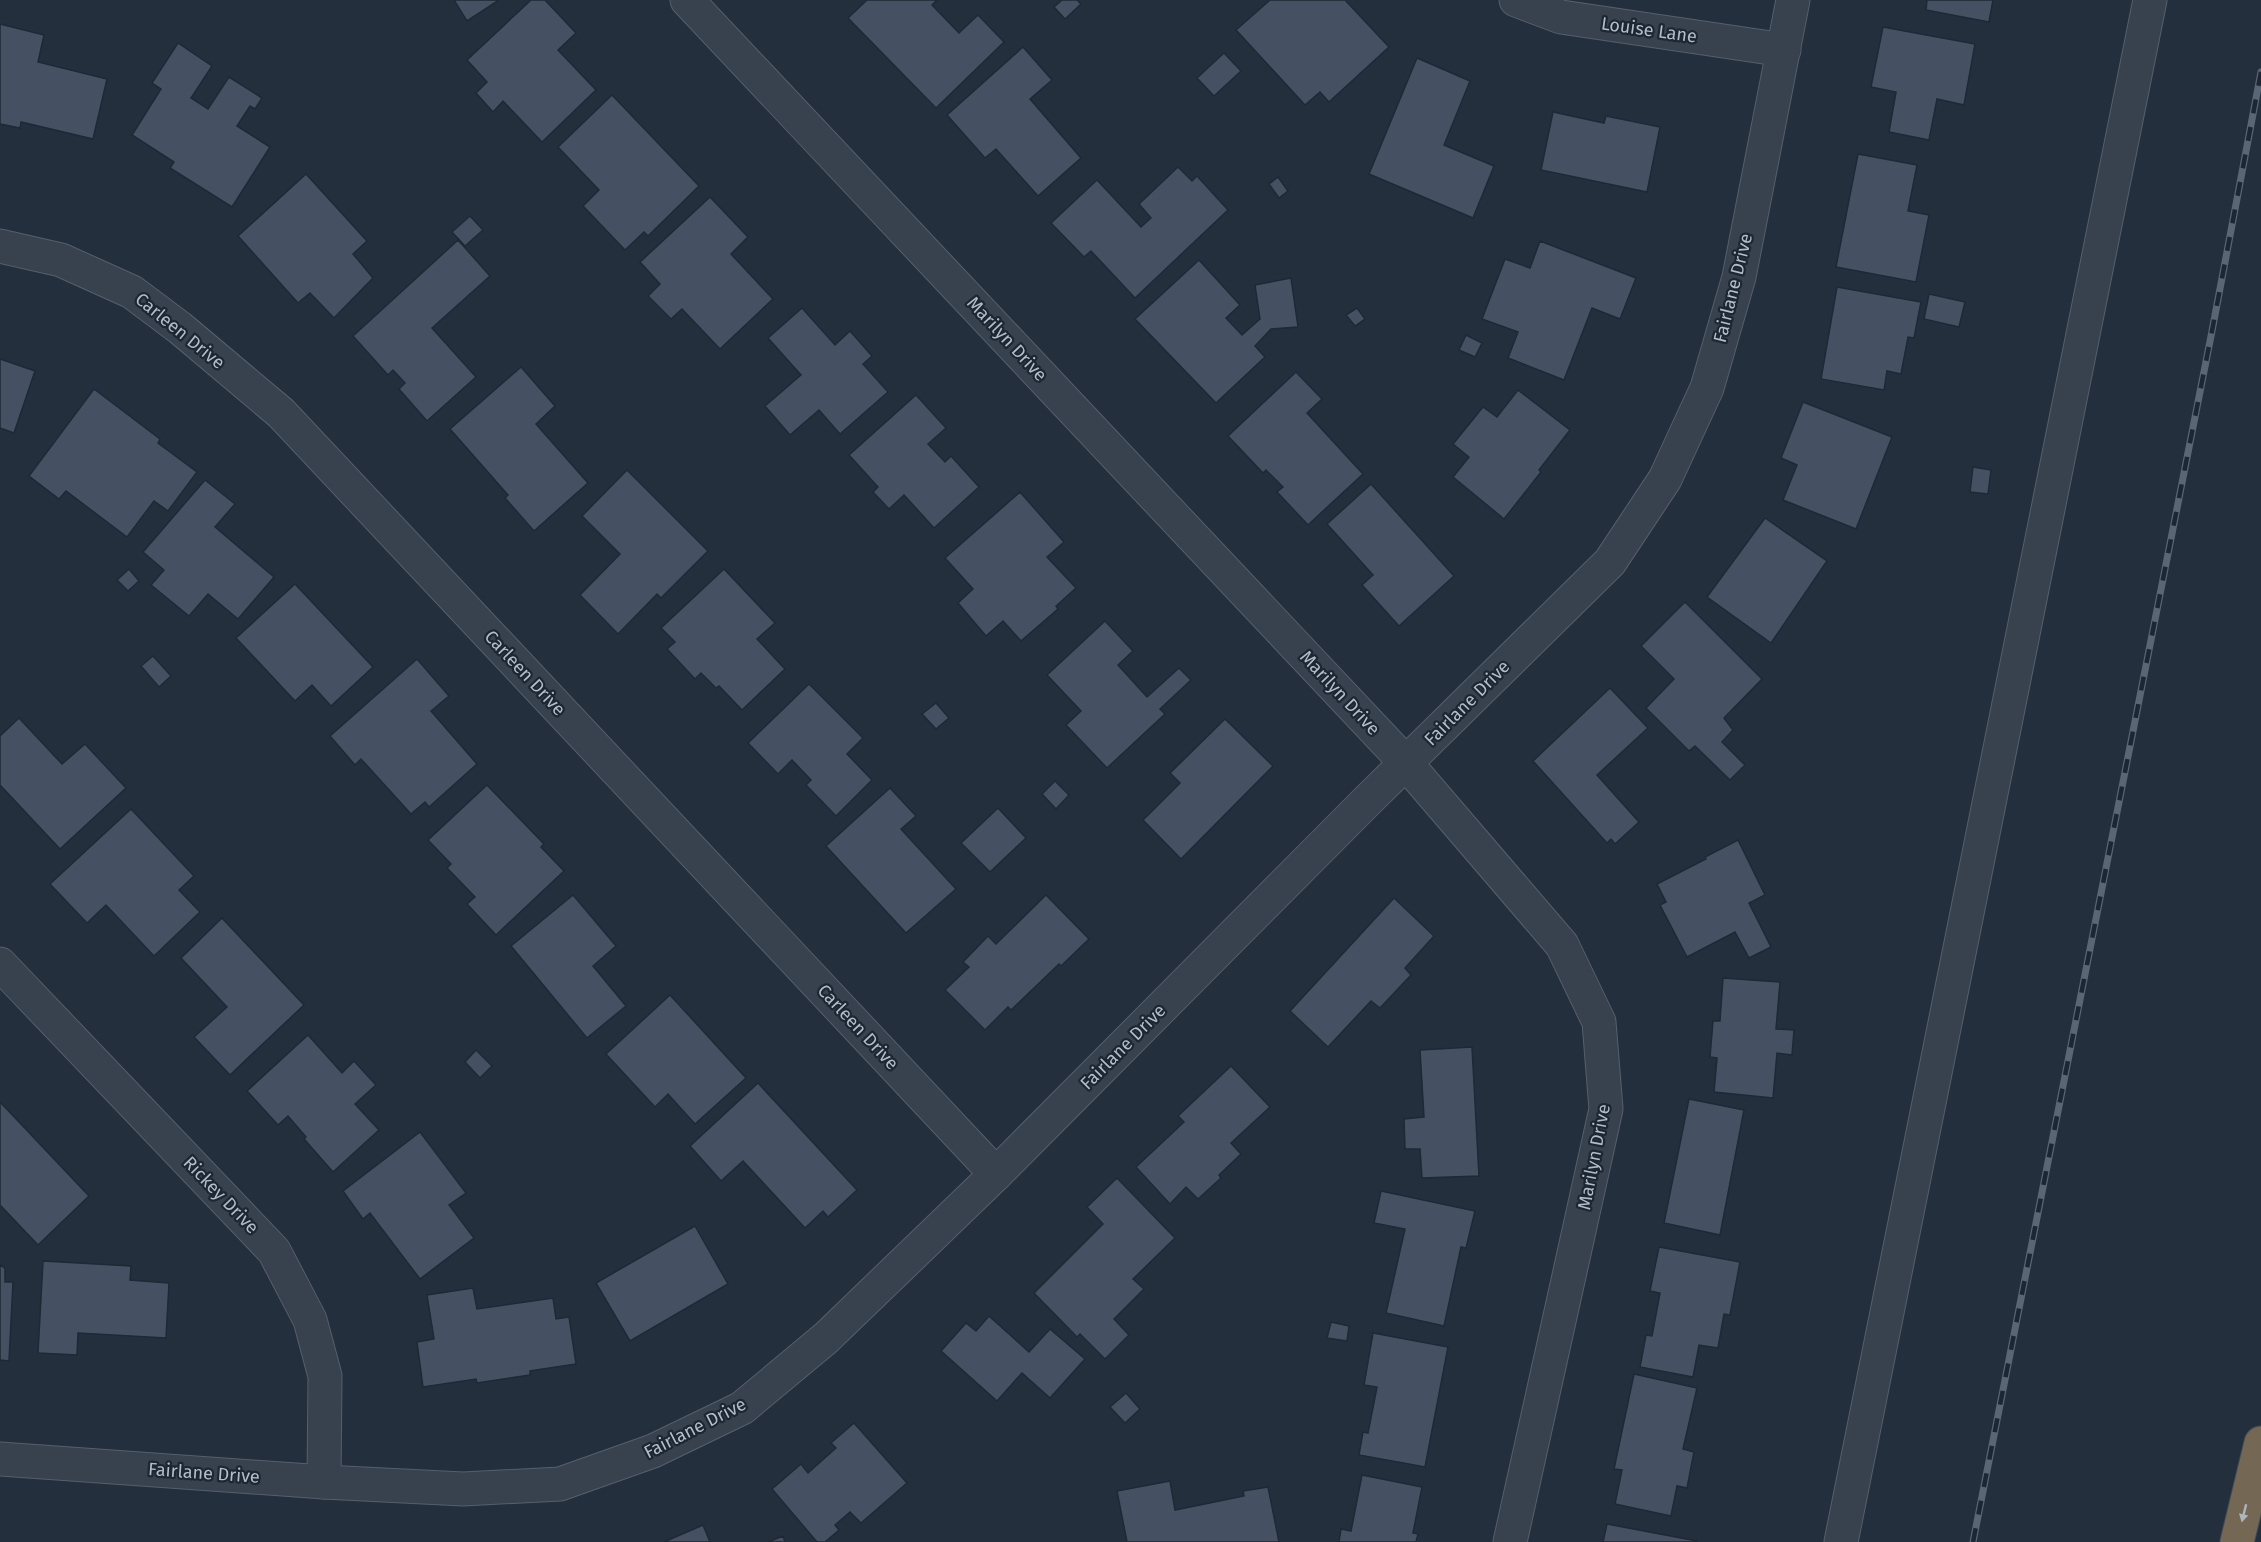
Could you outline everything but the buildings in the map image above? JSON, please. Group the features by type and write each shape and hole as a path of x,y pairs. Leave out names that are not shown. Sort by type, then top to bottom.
{"highway":[{"path":"2237,1542 2261,1443"}],"street":[{"name":"Marilyn Drive","path":"687,0 1406,763 1562,945 1599,1022 1606,1109 1510,1542"},
{"name":"Louise Lane","path":"1516,0 1561,17 1784,50"},
{"name":"Fairlane Drive","path":"0,1459 463,1490 560,1484 653,1451 742,1408 826,1338 996,1174 1610,562 1665,479 1707,388 1739,277 1793,0"},
{"path":"1841,1542 2150,0"},
{"name":"Carleen Drive","path":"0,246 61,260 132,292 180,328 281,413 996,1174"},
{"name":"Rickey Drive","path":"0,964 274,1251 310,1320 325,1376 324,1482"}],"railway":[{"path":"1973,1542 2261,72"}]}
